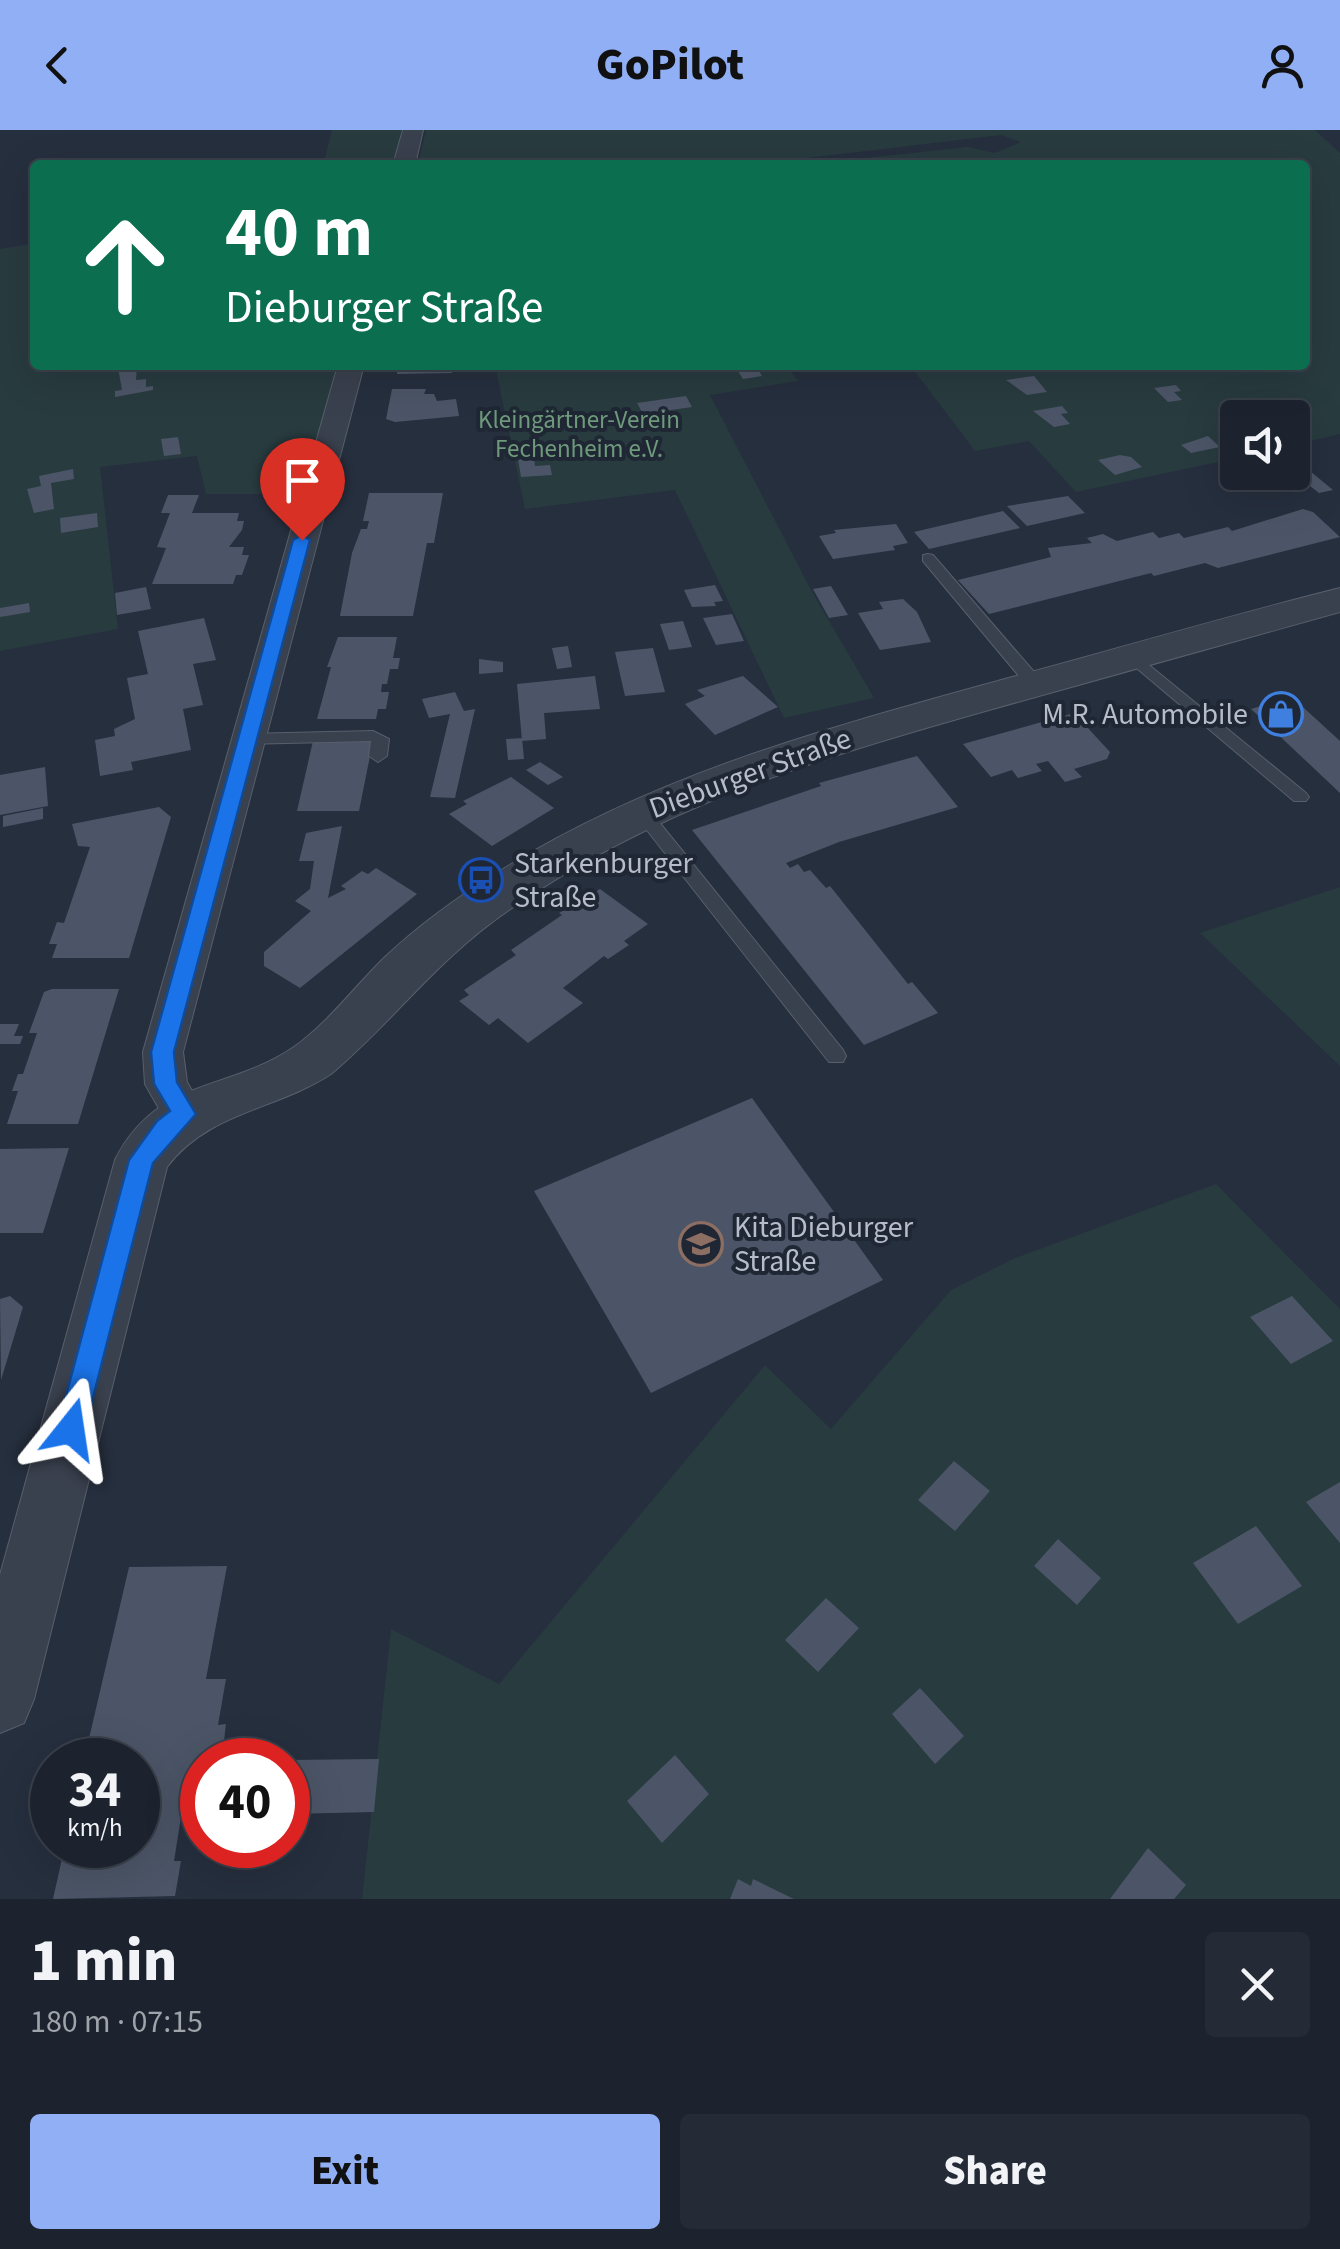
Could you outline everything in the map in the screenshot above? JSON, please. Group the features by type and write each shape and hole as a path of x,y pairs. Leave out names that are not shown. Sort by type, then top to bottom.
{"street":[{"path":"405,160 413,130"},
{"path":"184,1114 166,1084 163,1052 351,370"},
{"name":"Dieburger Straße","path":"0,1698 142,1160 166,1128 210,1100 274,1082 309,1063 438,940 574,848 700,784 803,748 1340,600"}],"lane":[{"path":"928,558 1034,684"},
{"path":"1133,657 1300,797"},
{"path":"248,739 373,736 381,739 378,756"},
{"path":"641,811 836,1056"}],"green space":[{"path":"332,130 404,130 395,160 324,160"},
{"path":"426,130 1315,130 1340,153 1340,434 1310,441 1310,400 1220,400 1220,462 1076,492 1029,441 975,451 914,370 1310,370 1310,160 846,160 968,147 995,153 1021,142 1001,135 789,160 419,160"},
{"path":"30,244 30,370 338,370 303,494 206,494 197,456 100,467 118,629 0,651 0,249"},
{"name":"Kleingärtner-Verein Fechenheim e.V.","path":"496,370 790,370 798,381 710,395 811,590 874,698 784,718 675,490 525,509"},
{"path":"1340,887 1340,1066 1200,933"},
{"path":"1216,1184 1340,1309 1340,1899 362,1899 391,1629 499,1684 765,1365 831,1429 951,1290 1015,1258"}],"building":[{"path":"118,370 137,370 136,380 146,379 146,387 153,386 153,390 115,397 115,391 122,390"},
{"path":"397,370 452,373 397,374"},
{"path":"737,370 758,370 762,376 743,379"},
{"path":"1034,376 1047,392 1027,395 1006,380"},
{"path":"1176,385 1181,391 1174,392 1182,400 1168,402 1154,388"},
{"path":"392,389 426,389 424,394 434,394 437,401 456,399 459,416 395,422 386,419"},
{"path":"686,396 692,407 643,414 637,403"},
{"path":"1062,406 1068,413 1061,414 1070,424 1054,427 1033,411"},
{"path":"1208,436 1220,447 1191,453 1181,445"},
{"path":"178,437 181,454 164,456 161,439"},
{"path":"1131,457 1142,467 1115,475 1098,460"},
{"path":"534,458 535,466 550,465 552,475 521,477 518,459"},
{"path":"73,469 74,479 51,483 54,509 34,513 27,489 41,486 39,476"},
{"path":"1310,471 1333,490 1319,493 1310,486"},
{"path":"369,493 443,493 434,543 427,543 413,616 340,616 352,553 361,529 367,529 369,521 363,521"},
{"path":"168,495 199,495 192,513 239,513 237,521 244,521 242,530 229,547 244,547 242,555 249,555 242,575 236,575 233,584 152,584 166,548 157,547 170,513 161,513"},
{"path":"1068,496 1085,513 1027,526 1007,506"},
{"path":"1303,509 1313,512 1340,537 1218,568 1205,563 1154,576 1151,573 989,614 958,580 1051,557 1048,548 1092,543 1087,538 1103,534 1117,541 1153,532 1159,538 1179,533 1184,538 1228,527 1232,531"},
{"path":"1003,511 1020,528 929,549 914,532"},
{"path":"97,513 98,527 61,533 60,518"},
{"path":"896,524 908,543 893,546 895,550 833,559 819,536 836,533 834,530"},
{"path":"715,585 723,601 714,602 716,606 692,607 684,590"},
{"path":"831,586 848,615 829,618 813,589"},
{"path":"146,587 151,609 117,615 115,593"},
{"path":"903,599 917,612 931,642 880,650 858,613 883,609 879,602"},
{"path":"29,603 30,612 0,617 0,608"},
{"path":"732,614 744,641 716,645 703,618"},
{"path":"204,618 216,660 193,664 203,705 183,709 191,750 131,762 133,770 100,776 95,740 115,736 114,729 135,719 127,678 148,674 138,631"},
{"path":"683,621 692,647 669,650 660,624"},
{"path":"338,637 397,637 393,658 400,658 398,669 390,669 387,684 382,684 381,692 389,692 386,709 378,709 376,719 317,719 331,667 327,667"},
{"path":"568,646 572,667 557,669 552,648"},
{"path":"653,648 665,692 625,696 615,652"},
{"path":"479,659 503,662 503,672 479,674"},
{"path":"595,676 600,709 544,713 546,739 522,741 517,684"},
{"path":"743,676 778,707 715,735 685,704 705,696 697,690"},
{"path":"455,692 464,711 475,709 455,798 430,797 450,714 429,718 422,699"},
{"path":"1292,697 1340,741 1340,793 1251,709"},
{"path":"1074,713 1110,752 1107,759 1074,769 1082,777 1065,782 1048,761 1036,764 1042,771 1018,778 1012,770 991,777 963,744"},
{"path":"522,738 524,759 508,760 506,739"},
{"path":"313,741 373,741 359,811 297,811"},
{"path":"917,756 958,807 839,842 786,863 790,868 798,864 804,872 810,870 826,888 830,886 908,984 912,982 938,1013 864,1045 692,830 821,786 819,783"},
{"path":"540,762 563,777 548,785 526,770"},
{"path":"45,767 48,806 0,815 0,775"},
{"path":"511,777 554,808 492,846 449,814 467,804 463,801"},
{"path":"159,807 171,817 129,958 52,958 57,944 49,944 57,922 64,923 90,847 78,846 72,824"},
{"path":"43,808 43,819 3,827 3,816"},
{"path":"342,826 328,898 346,889 341,886 362,871 368,874 376,868 417,894 300,988 264,966 264,952 311,911 295,901 310,889 314,861 299,861 306,833"},
{"path":"600,889 648,924 624,941 629,945 608,959 604,956 563,988 583,1003 528,1043 498,1018 489,1025 459,1001 469,995 464,990 516,955 511,950 562,915 559,913"},
{"path":"119,989 78,1124 7,1124 18,1091 12,1091 18,1074 23,1074 37,1033 29,1033 44,992"},
{"path":"0,1024 19,1024 14,1036 23,1036 20,1044 0,1044"},
{"path":"752,1098 883,1280 651,1393 534,1191"},
{"path":"69,1148 43,1233 0,1233 0,1149"},
{"path":"10,1296 23,1307 1,1380 0,1299"},
{"path":"1292,1296 1333,1341 1291,1364 1250,1317"},
{"path":"954,1461 990,1491 955,1531 918,1500"},
{"path":"1340,1482 1340,1543 1306,1502"},
{"path":"1256,1526 1302,1586 1238,1624 1193,1563"},
{"path":"1058,1539 1101,1578 1077,1605 1034,1566"},
{"path":"227,1566 206,1679 226,1679 218,1725 226,1724 224,1738 180,1738 180,1823 174,1861 180,1861 180,1867 175,1896 53,1899 60,1868 160,1868 160,1738 89,1738 129,1567"},
{"path":"826,1598 859,1628 818,1672 785,1640"},
{"path":"920,1688 964,1736 935,1764 892,1714"},
{"path":"675,1755 709,1794 662,1843 627,1801"},
{"path":"379,1759 374,1812 310,1813 310,1760"},
{"path":"1148,1848 1186,1885 1174,1899 1110,1899"},
{"path":"738,1879 751,1886 753,1879 794,1899 730,1899"}],"place":[{"name":"M.R. Automobile","path":"1281,714"},
{"name":"Starkenburger Straße","path":"481,880"},
{"name":"Kita Dieburger Straße","path":"701,1244"}],"route":[{"path":"71,1429 142,1160 153,1142 184,1114 166,1084 163,1052 302,540"}]}
